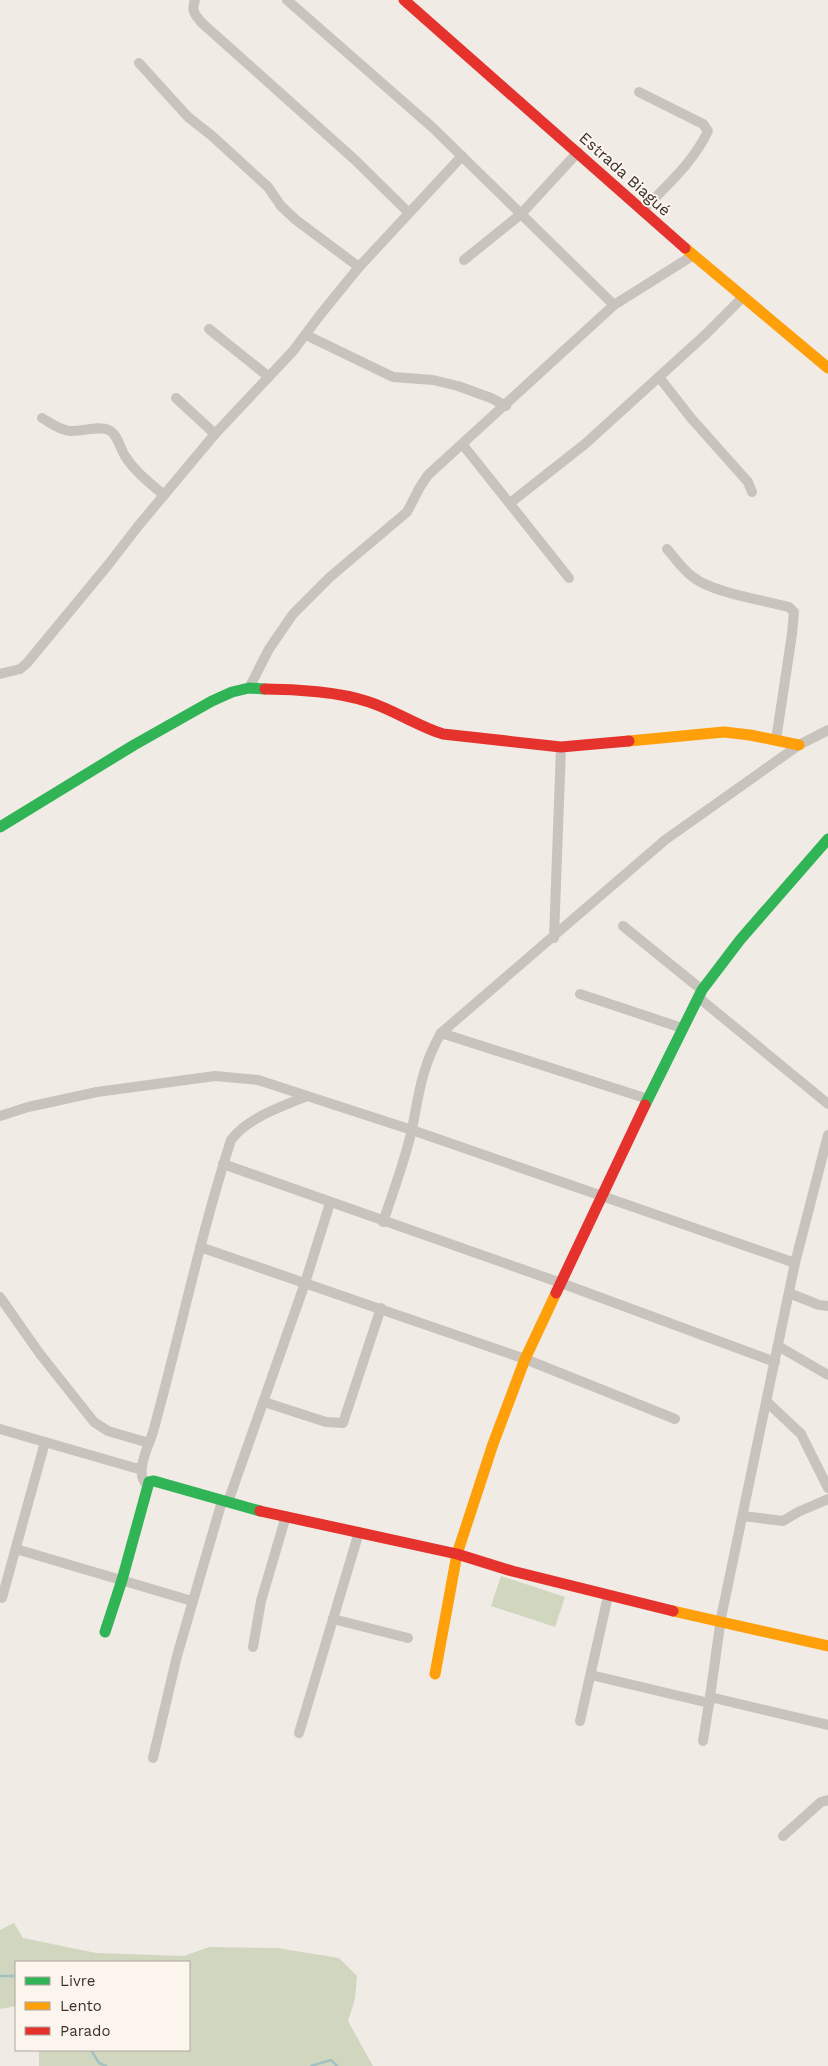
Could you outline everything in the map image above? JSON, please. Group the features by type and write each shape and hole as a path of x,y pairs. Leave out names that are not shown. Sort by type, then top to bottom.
{"street":[{"path":"195,0 194,14 202,24 354,159 409,213"},
{"path":"287,0 432,127 614,305"},
{"name":"Estrada Biagué","path":"404,0 578,152 692,256 828,368"},
{"path":"139,63 188,117 212,135 262,181 281,206 296,220 360,267"},
{"path":"639,92 703,124 708,131 701,147 687,166 642,211"},
{"path":"464,260 521,214 578,152"},
{"path":"0,674 20,668 27,663 215,434 306,335 320,314 360,267 462,156"},
{"path":"249,688 269,649 293,614 330,577 401,518 412,504 428,475 506,406 614,305 692,256"},
{"path":"510,503 585,444 742,298"},
{"path":"209,329 269,377"},
{"path":"306,335 393,377 433,380 458,386 491,398 506,406"},
{"path":"659,377 748,482 752,492"},
{"path":"176,398 215,434"},
{"path":"42,418 61,429 71,431 104,428 115,434 122,451 133,468 164,495"},
{"path":"463,445 569,578"},
{"path":"667,549 691,576 698,581 715,588 789,607 794,612 776,740"},
{"path":"0,827 117,755 203,706 232,692 249,688 281,689 351,697 370,702 426,729 443,734 561,747 707,732 736,733 798,745"},
{"path":"383,1222 412,1130 426,1063 441,1033 554,938 665,840 798,745 828,730"},
{"path":"554,938 561,747"},
{"path":"435,1674 457,1554 493,1444 525,1359 601,1196 700,993 740,940 828,839"},
{"path":"623,926 828,1104"},
{"path":"580,994 682,1028"},
{"path":"441,1033 648,1099"},
{"path":"0,1116 28,1107 97,1092 215,1076 258,1080 412,1130 795,1263"},
{"path":"147,1485 142,1479 140,1468 150,1443 200,1247 230,1140 240,1129 259,1118 307,1096"},
{"path":"703,1741 720,1622 795,1263 828,1135"},
{"path":"223,1164 383,1222 561,1283 775,1362"},
{"path":"153,1758 192,1601 225,1501 264,1402 330,1203"},
{"path":"200,1247 525,1359 675,1419"},
{"path":"789,1293 819,1305 828,1306"},
{"path":"0,1297 40,1354 94,1422 108,1431 150,1443"},
{"path":"264,1402 326,1422 343,1423 381,1308"},
{"path":"778,1346 828,1375"},
{"path":"767,1402 801,1434 828,1488"},
{"path":"0,1429 140,1468"},
{"path":"2,1598 45,1442"},
{"path":"105,1632 122,1580 147,1485 149,1482 154,1481 286,1516 457,1554 512,1571 608,1596 828,1646"},
{"path":"743,1516 783,1521 828,1499"},
{"path":"253,1647 261,1602 286,1516"},
{"path":"300,1734 358,1532"},
{"path":"16,1549 192,1601"},
{"path":"580,1721 592,1675 608,1596"},
{"path":"333,1619 408,1638"},
{"path":"592,1675 828,1725"},
{"path":"782,1836 821,1802 828,1800"}],"green space":[{"path":"501,1576 565,1597 555,1627 491,1606"},
{"path":"14,1923 23,1938 96,1953 184,1956 209,1947 277,1948 339,1958 357,1976 355,1999 348,2021 373,2066 39,2066 39,2051 190,2051 190,1961 15,1961 15,2006 0,2009 0,1930"}],"waterway":[{"path":"0,1976 15,1976"},
{"path":"92,2051 99,2063 106,2066"},
{"path":"311,2066 331,2060 337,2066"}],"traffic: fast":[{"path":"0,827 134,745 212,701 232,692 249,688 265,689"},
{"path":"645,1105 702,990 740,940 828,839"},
{"path":"105,1632 122,1580 149,1482 154,1481 260,1511"}],"traffic: slow":[{"path":"685,248 828,368"},
{"path":"629,741 724,732 799,745"},
{"path":"435,1674 457,1554 493,1444 525,1359 556,1293"},
{"path":"673,1611 828,1646"}],"traffic: jam":[{"path":"404,0 685,248"},
{"path":"265,689 318,692 357,699 378,705 443,734 561,747 629,741"},
{"path":"556,1293 645,1105"},
{"path":"260,1511 457,1554 512,1571 673,1611"}]}
